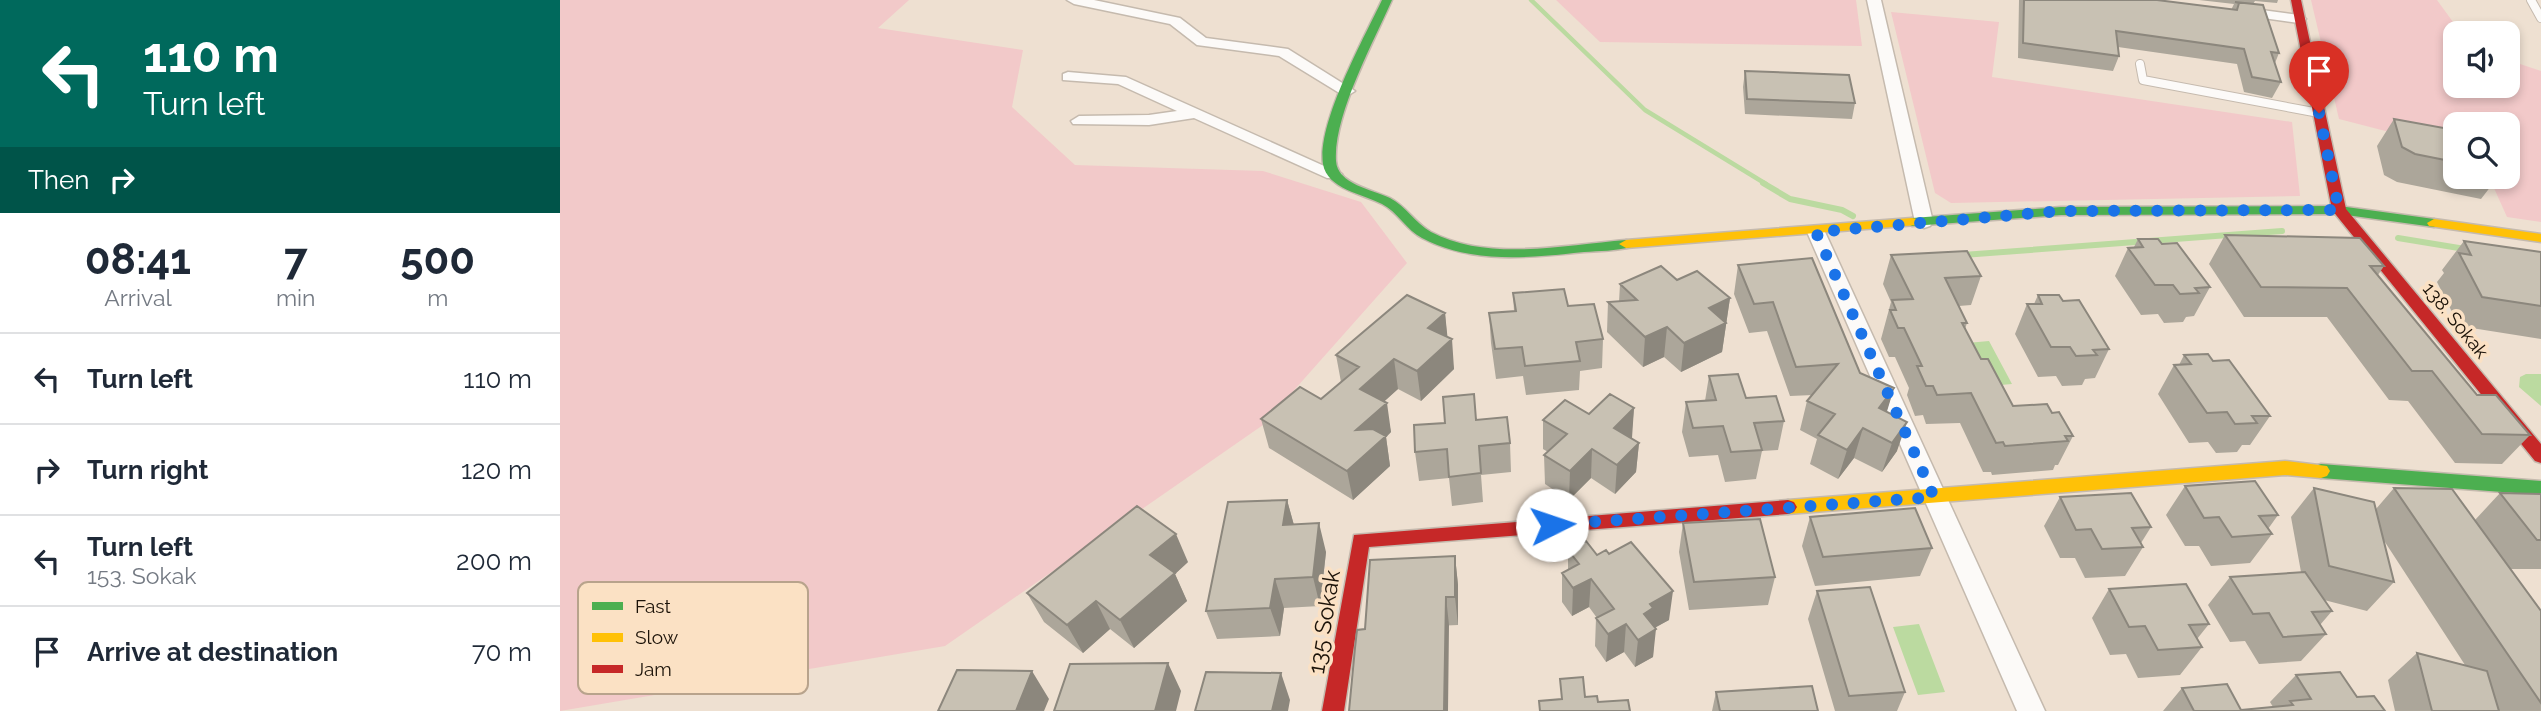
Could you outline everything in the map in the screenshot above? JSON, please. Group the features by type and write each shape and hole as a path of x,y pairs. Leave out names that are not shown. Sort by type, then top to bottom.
{"street":[{"path":"1074,0 1175,21 1202,41 1283,52 1347,91"},
{"path":"1333,174 1329,161 1347,91 1387,0"},
{"path":"1874,0 1924,222"},
{"path":"2296,0 2339,210"},
{"path":"2219,9 2300,19"},
{"path":"1068,77 1121,80 1390,202 1426,236 1488,254 1816,232 2061,211 2339,210 2541,238"},
{"path":"1079,121 1149,120 1196,113"},
{"name":"138. Sokak","path":"2339,210 2541,456"},
{"path":"1816,232 2031,711"},
{"path":"1934,497 2285,468 2541,488"},
{"name":"135 Sokak","path":"1333,711 1361,540 1934,497"}],"lane":[{"path":"2531,0 2541,18"},
{"path":"2140,64 2143,80 2319,113"}],"shaded area":[{"path":"560,0 909,0 878,28 1023,50 1012,107 1075,165 1263,171 1361,202 1407,263 1263,425 945,646 808,669 808,582 578,582 578,694 661,694 560,711"},
{"path":"1556,0 1856,0 1862,46 1600,42"},
{"path":"2311,0 2437,0 2452,21 2443,21 2443,98 2520,98 2520,64 2541,71 2541,222 2507,217 2494,189 2520,189 2520,112 2443,112 2443,146 2339,119"},
{"path":"1891,12 1999,22 1992,77 2292,122 2300,196 1951,203 1935,193"},
{"path":"1989,341 2012,384 1989,386 1967,343"},
{"path":"2526,374 2541,374 2541,406 2519,387 2520,377"},
{"path":"1919,624 1945,692 1918,695 1893,627"}],"building":[{"path":"2024,0 2157,0 2237,10 2239,3 2235,2 2263,5 2279,53 2271,52 2281,82 2252,77 2244,49 2116,31 2119,56 2023,43"},
{"path":"1745,71 1849,75 1855,103 1747,99"},
{"path":"2394,119 2443,128 2443,160 2415,154 2402,147"},
{"path":"2225,235 2360,238 2384,266 2370,266 2477,395 2496,395 2530,435 2482,434 2432,371 2412,371 2347,288 2261,287"},
{"path":"2138,239 2158,239 2162,244 2177,243 2210,287 2195,288 2199,293 2180,294 2173,285 2155,285 2128,248 2143,247"},
{"path":"2464,241 2541,252 2541,306 2482,297 2459,253 2471,255"},
{"path":"1967,251 1981,276 1945,278 1967,323 1962,323 1981,359 1988,359 2013,406 2047,404 2052,413 2059,412 2073,436 2065,436 2068,441 2005,446 2003,442 1996,443 1971,393 1937,395 1933,386 1926,386 1917,366 1922,366 1904,328 1898,328 1890,310 1896,310 1892,300 1913,299 1891,255"},
{"path":"1812,258 1860,373 1894,388 1879,408 1907,422 1892,443 1863,428 1847,450 1818,435 1835,414 1807,401 1838,364 1796,367 1773,302 1754,304 1738,265"},
{"path":"1661,266 1677,280 1697,271 1730,298 1709,308 1726,323 1684,343 1667,327 1645,337 1608,302 1637,300 1620,284"},
{"path":"1564,289 1568,306 1594,304 1603,339 1576,342 1580,361 1525,366 1522,347 1495,349 1489,313 1516,311 1513,293"},
{"path":"1407,295 1445,313 1428,328 1452,339 1417,371 1394,359 1360,389 1387,403 1356,430 1373,429 1386,436 1347,471 1261,419 1300,387 1321,399 1359,367 1336,355"},
{"path":"2038,295 2059,295 2063,301 2079,300 2109,349 2093,350 2097,355 2076,356 2070,347 2051,347 2027,304 2042,304"},
{"path":"2208,354 2213,361 2229,360 2270,416 2252,416 2257,423 2235,424 2227,412 2207,413 2174,365 2191,364 2184,355"},
{"path":"1738,374 1746,398 1776,396 1784,421 1754,423 1762,450 1731,452 1723,426 1693,428 1686,402 1716,400 1709,376"},
{"path":"1474,394 1476,420 1507,417 1510,443 1479,446 1481,473 1449,477 1447,449 1415,452 1414,425 1445,423 1443,397"},
{"path":"1610,394 1634,408 1614,428 1639,443 1617,465 1592,449 1570,471 1544,455 1567,434 1543,420 1565,400 1589,414"},
{"path":"2255,481 2278,515 2259,516 2272,534 2232,537 2219,517 2204,518 2185,486"},
{"path":"2314,488 2374,502 2394,582 2329,566"},
{"path":"2394,488 2452,489 2541,611 2541,703"},
{"path":"2131,493 2151,527 2132,528 2143,547 2102,549 2091,529 2076,530 2060,497"},
{"path":"2500,493 2541,494 2541,540 2537,540"},
{"path":"1287,500 1283,525 1319,523 1313,577 1275,579 1270,608 1206,611 1228,502"},
{"path":"1137,506 1176,534 1150,555 1175,573 1120,620 1096,601 1067,625 1027,593"},
{"path":"1915,508 1932,548 1823,557 1810,517"},
{"path":"1760,519 1775,577 1694,582 1683,523"},
{"path":"1586,541 1597,555 1606,550 1609,554 1631,542 1673,591 1650,604 1653,608 1644,614 1656,629 1638,640 1626,624 1608,634 1596,618 1614,609 1591,579 1573,588 1562,573 1579,564 1568,550"},
{"path":"1455,556 1455,597 1446,597 1444,711 1349,711 1357,630 1365,629 1370,560"},
{"path":"2305,572 2332,611 2312,612 2326,634 2283,637 2269,613 2253,614 2230,577"},
{"path":"2186,584 2209,624 2189,625 2202,647 2158,650 2145,626 2129,627 2109,589"},
{"path":"1870,587 1905,692 1849,696 1817,591"},
{"path":"2417,653 2487,671 2499,711 2432,711"},
{"path":"1168,663 1155,711 1054,711 1070,664"},
{"path":"957,670 1032,671 1016,711 938,711"},
{"path":"1206,672 1281,673 1272,711 1195,711"},
{"path":"2340,672 2357,697 2374,696 2385,711 2194,711 2182,688 2227,684 2241,710 2293,705 2290,701 2311,699 2296,675"},
{"path":"1583,677 1585,697 1597,696 1598,702 1628,700 1630,711 1540,711 1539,701 1562,699 1560,679"},
{"path":"1812,686 1818,711 1720,711 1716,692"}],"waterway":[{"path":"1531,0 1645,110 1766,184"},
{"path":"1763,183 1790,199 1842,210 1853,216"},
{"path":"1963,255 2282,231"},
{"path":"2398,238 2465,249"}],"traffic: fast":[{"path":"1387,0 1351,79 1336,122 1329,160 1335,176 1342,182 1392,204 1426,235 1472,250 1550,251 1626,244"},
{"path":"1912,222 2061,211 2339,210 2434,223"},
{"path":"2321,471 2541,488"}],"traffic: slow":[{"path":"1626,244 1912,222"},
{"path":"2434,223 2541,238"},
{"path":"1788,507 2285,468 2321,471"}],"traffic: jam":[{"path":"2296,0 2339,210 2541,456"},
{"path":"1333,711 1361,540 1788,507"}],"route":[{"path":"1552,525 1934,497 1816,232 2061,211 2339,210 2319,113"}]}
